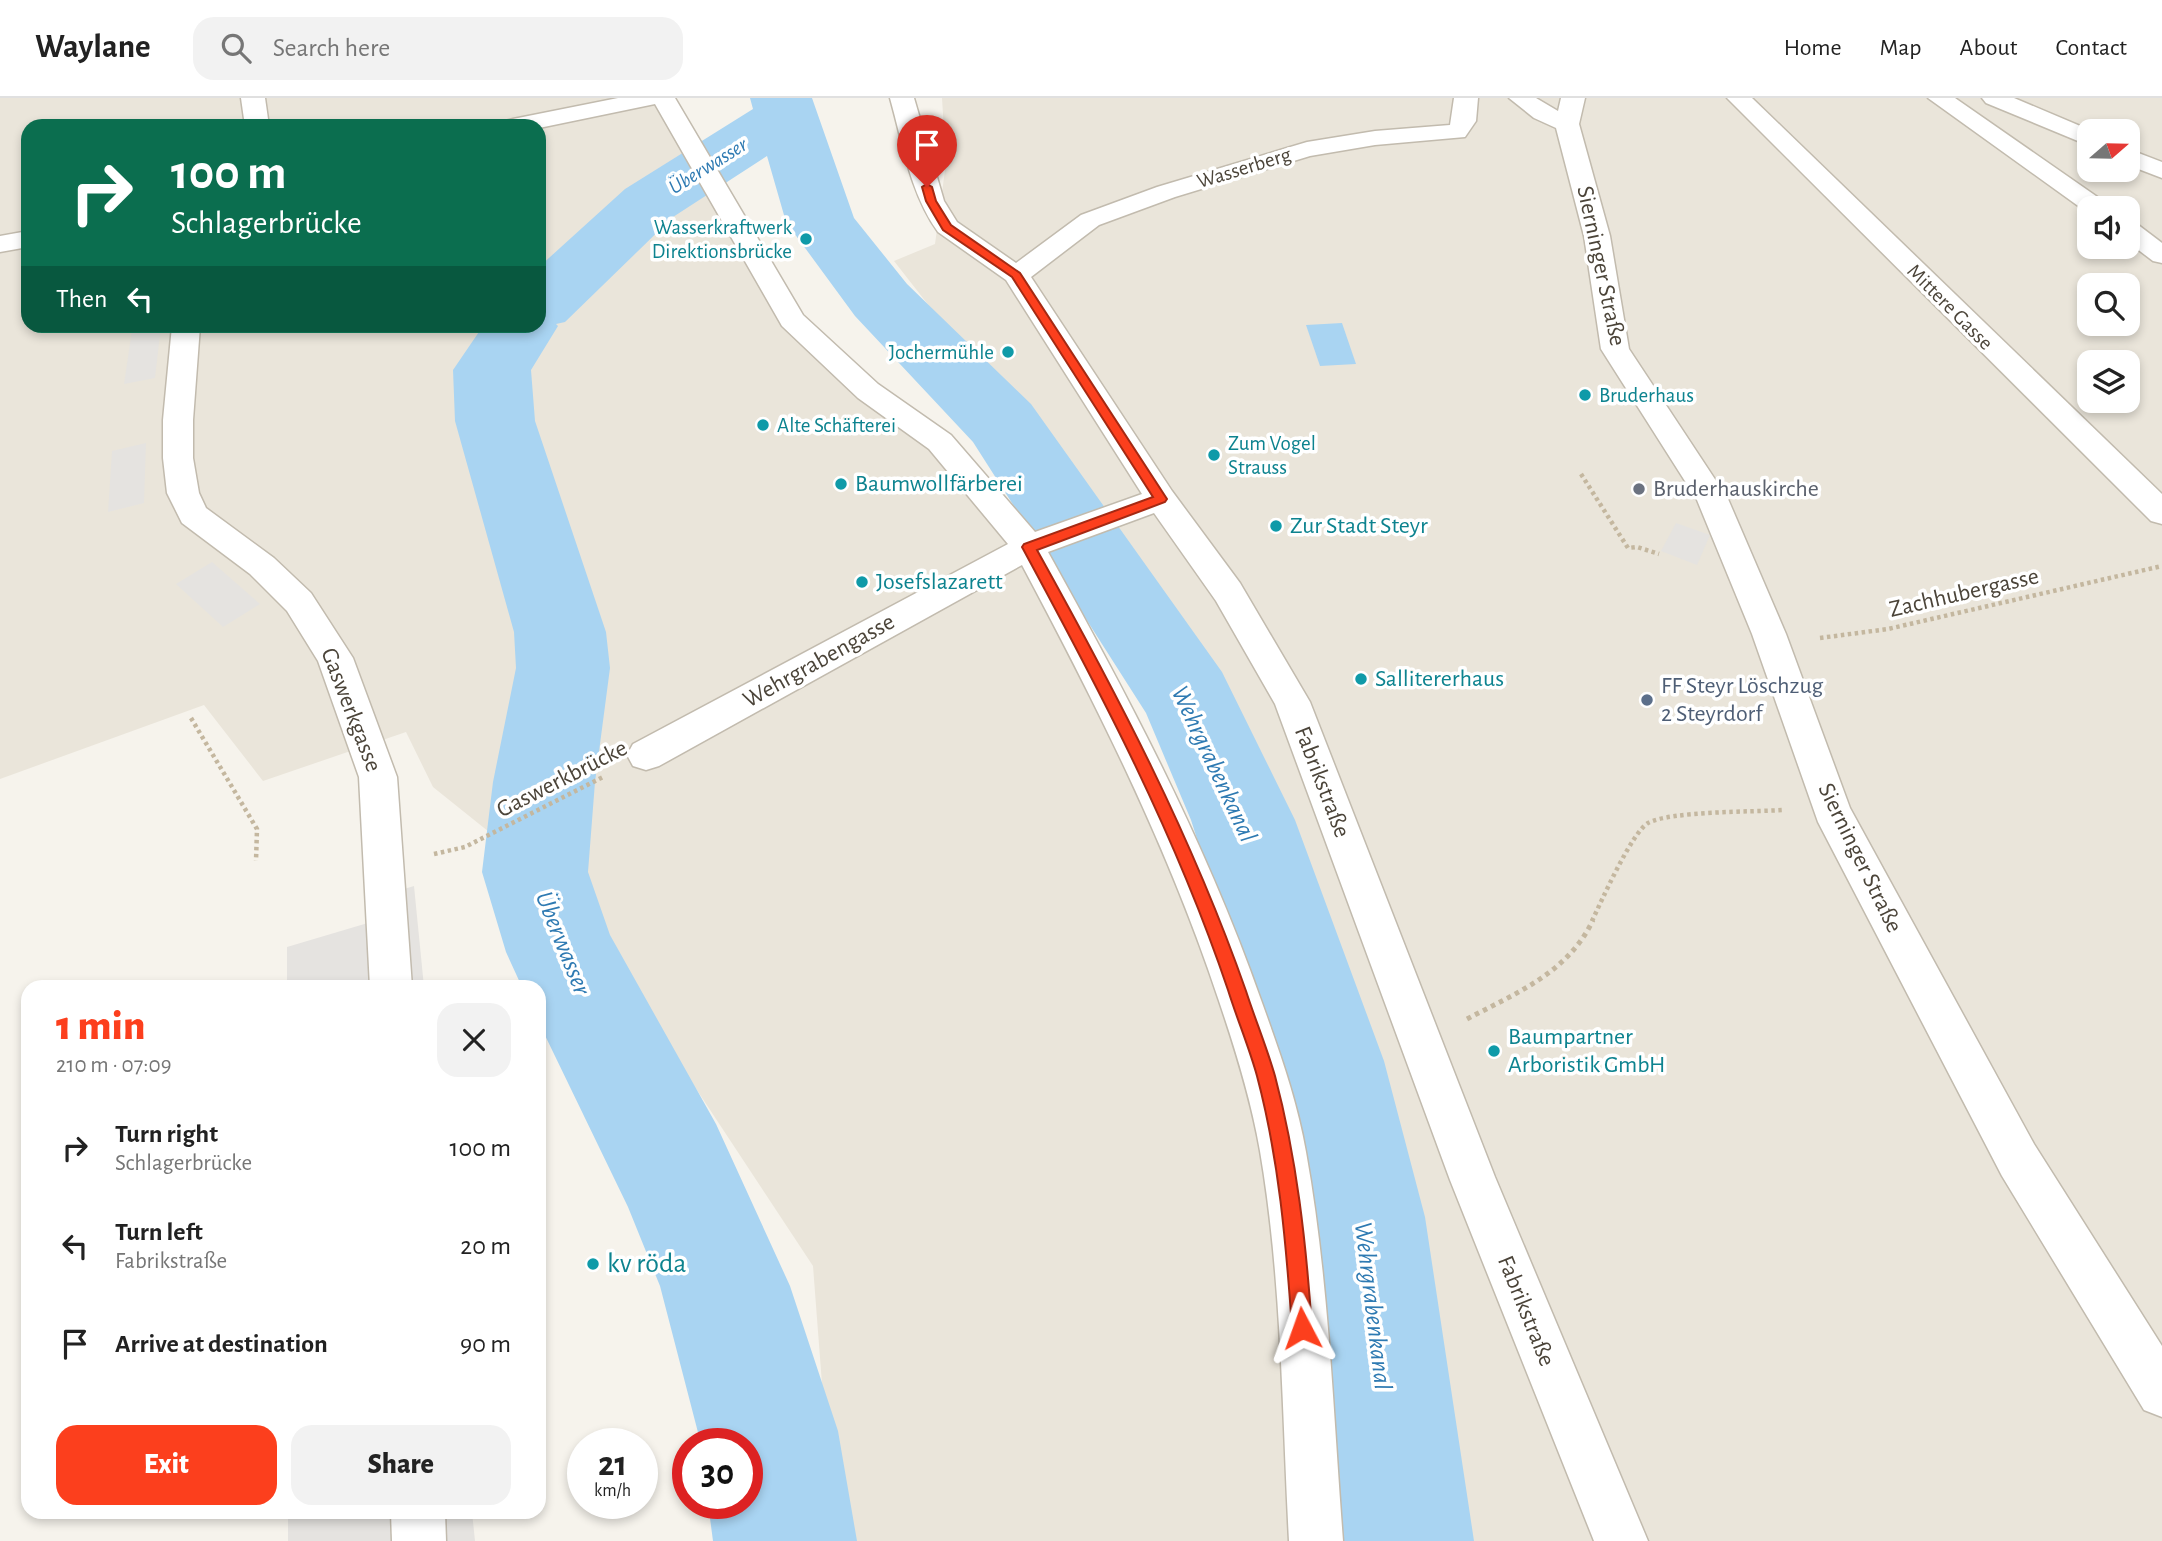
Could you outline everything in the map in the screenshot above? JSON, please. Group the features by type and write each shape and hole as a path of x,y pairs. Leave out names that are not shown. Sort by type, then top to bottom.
{"street":[{"path":"253,98 256,119"},
{"path":"546,119 653,98"},
{"path":"663,98 686,142 792,320 868,391 940,442 1037,544 1154,785 1213,921 1265,1074 1283,1150 1297,1248 1316,1541"},
{"name":"Fabrikstraße","path":"902,98 931,201 947,227 1016,275 1146,504 1228,592 1292,702 1418,1037 1544,1357 1621,1541"},
{"name":"Wasserberg","path":"1016,275 1090,220 1166,192 1307,149 1364,140 1457,132 1463,126 1466,115 1466,98"},
{"path":"1521,98 1542,113 1567,124"},
{"name":"Sierninger Straße","path":"1573,98 1567,124 1597,236 1615,349 1712,499 1772,643 1832,811 2018,1160 2162,1392"},
{"name":"Mittere Gasse","path":"1739,98 2162,513"},
{"path":"1940,98 2080,196"},
{"path":"1994,98 2077,133"},
{"path":"2140,161 2162,171"},
{"path":"2140,239 2162,255"},
{"path":"0,244 21,240"},
{"name":"Gaswerkgasse","path":"185,333 178,420 178,458 183,493 193,515 262,566 299,602 335,658 378,777 391,980"},
{"name":"Wehrgrabengasse","path":"646,755 1037,544 1146,504"},
{"path":"418,1519 419,1541"}],"path":[{"path":"1581,474 1628,548 1637,547 1659,554"},
{"name":"Zachhubergasse","path":"1772,643 1888,629 2162,566"},
{"path":"191,718 257,828 256,862"},
{"name":"Gaswerkbrücke","path":"385,866 465,847 646,755"},
{"path":"1418,1037 1437,1034 1549,975 1586,936 1619,865 1646,824 1668,817 1762,810"}],"shaded area":[{"path":"0,98 656,98 774,313 950,433 1021,544 1089,698 1158,806 1265,1099 1304,1541 834,1541 813,1266 569,896 433,787 406,732 263,781 204,705 0,779"},
{"path":"942,98 2162,98 2162,1541 1455,1541 1379,1197 1265,829 1147,606 1038,445 894,261 935,244 946,163"},
{"path":"132,333 160,333 155,378 124,384"},
{"path":"146,443 144,503 108,512 112,451"},
{"path":"1676,523 1710,535 1697,565 1661,551"},
{"path":"212,562 260,604 223,627 176,584"},
{"path":"414,886 423,980 400,980 394,892"},
{"path":"388,917 391,980 287,980 287,947"},
{"path":"288,1519 420,1519 422,1541 288,1541"},
{"path":"443,1519 473,1519 475,1541 445,1541"}],"water":[{"path":"1342,323 1356,364 1320,366 1306,325"}],"waterway":[{"name":"Wehrgrabenkanal","path":"781,98 787,116"},
{"name":"Überwasser","path":"546,299 649,203 787,116"},
{"name":"Wehrgrabenkanal","path":"787,116 821,222 881,300 1002,423 1188,699 1243,820 1326,1061 1362,1217 1402,1541"},
{"name":"Überwasser","path":"516,333 492,370 495,421 560,632 563,668 544,782 535,872 561,952 673,1167 725,1286 769,1431 785,1541"}],"place":[{"name":"Wasserkraftwerk Direktionsbrücke","path":"806,239"},
{"name":"Jochermühle","path":"1008,352"},
{"name":"Bruderhaus","path":"1585,395"},
{"name":"Alte Schäfterei","path":"763,425"},
{"name":"Zum Vogel Strauss","path":"1214,455"},
{"name":"Baumwollfärberei","path":"841,484"},
{"name":"Bruderhauskirche","path":"1639,489"},
{"name":"Zur Stadt Steyr","path":"1276,526"},
{"name":"Josefslazarett","path":"862,582"},
{"name":"Sallitererhaus","path":"1361,679"},
{"name":"FF Steyr Löschzug 2 Steyrdorf","path":"1647,700"},
{"name":"Baumpartner Arboristik GmbH","path":"1494,1051"},
{"name":"kv röda","path":"593,1264"}],"route":[{"path":"927,187 931,201 947,227 1016,275 1161,499 1029,547 1102,681 1154,785 1213,921 1265,1074 1283,1150 1297,1248 1302,1328"}]}
